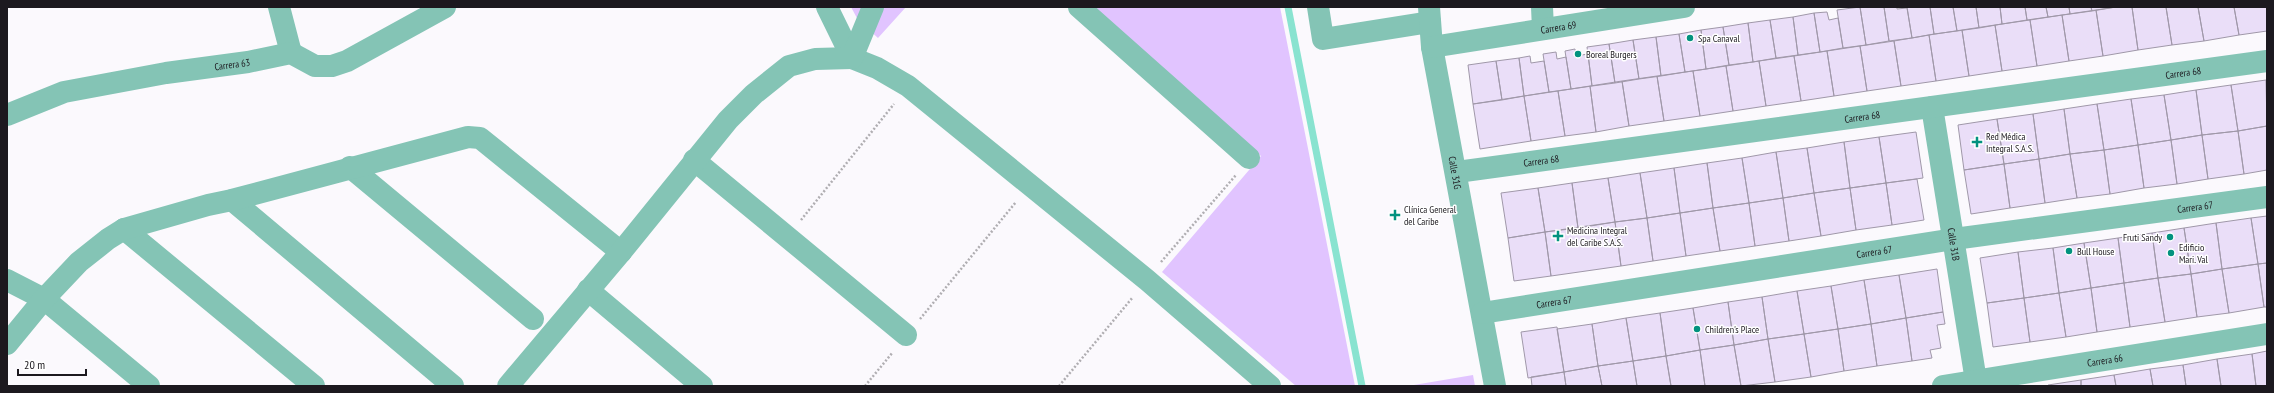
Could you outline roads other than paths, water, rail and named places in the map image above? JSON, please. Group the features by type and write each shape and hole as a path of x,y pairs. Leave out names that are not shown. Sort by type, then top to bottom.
{"street":[{"path":"279,7 291,53 299,60 315,66 332,66 347,61 445,7"},
{"path":"827,7 852,58"},
{"path":"852,58 873,7"},
{"path":"1079,7 1249,158"},
{"path":"1318,7 1323,39 1430,15"},
{"path":"1542,7 1543,29"},
{"name":"Carrera 69","path":"1432,47 1683,7"},
{"name":"Calle 31G","path":"1430,15 1432,47 1457,172 1495,386"},
{"name":"Carrera 63","path":"7,115 64,92 166,72 248,62 291,53"},
{"path":"508,386 621,252 694,160 728,120 754,94 789,66 814,59 852,58 877,68 908,86 1031,184 1147,280 1270,386"},
{"name":"Carrera 68","path":"1457,172 2267,61"},
{"name":"Calle 31B","path":"1932,107 1976,381"},
{"path":"7,344 44,299 79,262 108,238 124,229 208,205 232,200 468,136 480,138 621,252"},
{"path":"694,160 906,335"},
{"path":"350,167 533,319"},
{"name":"Carrera 67","path":"1482,313 1954,240 2267,196"},
{"path":"232,200 453,386"},
{"path":"124,229 314,386"},
{"path":"7,280 44,299 149,386"},
{"path":"588,290 702,386"},
{"name":"Carrera 66","path":"1943,386 2267,334"}],"waterway":[{"path":"1288,7 1362,386"}],"place":[{"name":"Spa Canaval","path":"1690,38"},
{"name":"Boreal Burgers","path":"1578,54"},
{"name":"Red Médica Integral S.A.S.","path":"1977,142"},
{"name":"Clínica General del Caribe","path":"1395,215"},
{"name":"Medicina Integral del Caribe S.A.S.","path":"1558,236"},
{"name":"Fruti Sandy","path":"2170,237"},
{"name":"Bull House","path":"2069,251"},
{"name":"Edificio Mari. Val","path":"2171,253"},
{"name":"Children's Place","path":"1697,329"}]}
